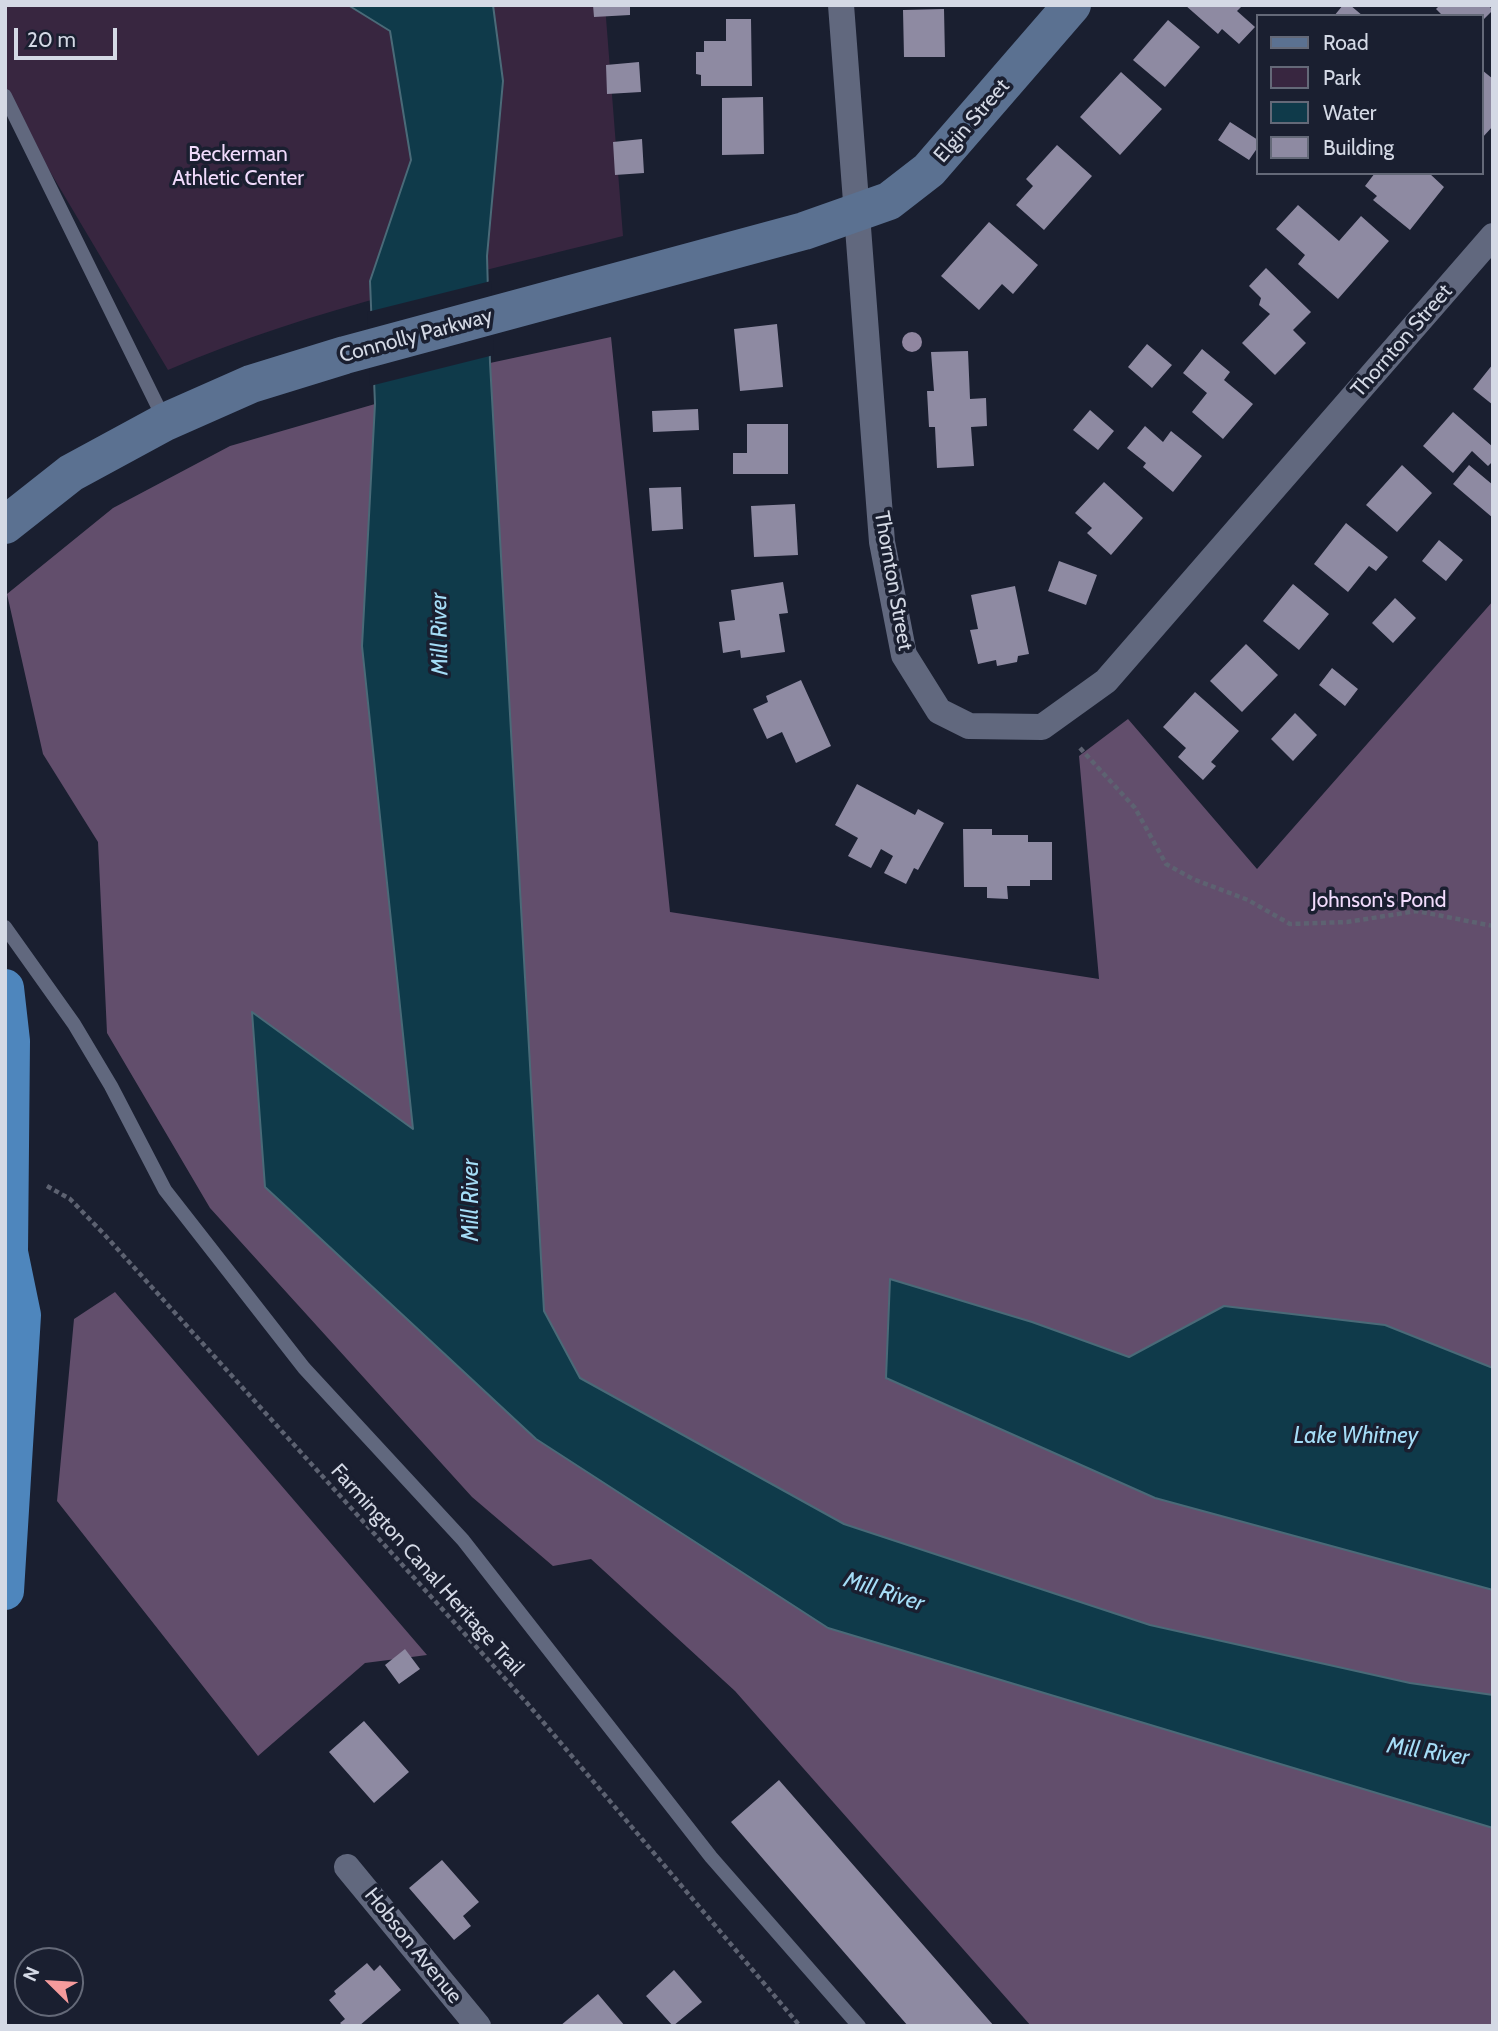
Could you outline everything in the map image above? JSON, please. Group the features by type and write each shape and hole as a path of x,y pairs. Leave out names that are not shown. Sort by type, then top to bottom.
{"highway":[{"path":"5,988 11,1041 7,1268 22,1315 5,1591"}],"main road":[{"name":"Elgin Street","path":"855,215 889,201 929,170 1072,5"},
{"name":"Connolly Parkway","path":"5,525 71,473 165,422 251,384 345,355 754,246 855,215"}],"street":[{"name":"Thornton Street","path":"841,5 882,542 904,655 939,711 969,726 1042,727 1105,681 1493,236"},
{"name":"Hobson Avenue","path":"347,1867 478,2026"}],"lane":[{"path":"5,96 165,422"},
{"path":"5,927 74,1024 111,1086 164,1190 304,1368 463,1540 711,1857 859,2026"}],"path":[{"path":"1080,748 1135,808 1166,863 1193,880 1248,900 1290,924 1347,922 1417,911 1493,926"},
{"name":"Farmington Canal Heritage Trail","path":"38,1181 70,1199 103,1233 527,1703 800,2026"}],"green space":[{"name":"Beckerman Athletic Center","path":"5,5 605,5 623,236 336,310 223,348 168,370 5,96"},
{"name":"Johnson's Pond","path":"611,337 670,912 1099,979 1079,756 1128,719 1257,869 1493,601 1493,1368 1385,1325 1224,1306 1129,1357 890,1279 886,1378 1155,1498 1493,1590 1493,1695 1410,1683 1150,1625 844,1524 580,1378 544,1311 490,363"},
{"path":"375,404 362,646 414,1130 265,1187 536,1439 1220,1744 1493,1828 1493,2026 1031,2026 735,1691 591,1559 553,1566 472,1497 210,1208 107,1033 98,842 43,754 7,594 113,508 230,446"},
{"path":"115,1292 427,1655 365,1663 258,1756 57,1501 74,1319"}],"water":[{"name":"Mill River","path":"348,5 493,5 503,81 487,256 490,363 544,1311 580,1378 844,1524 1150,1625 1410,1683 1493,1695 1493,1828 828,1628 536,1439 265,1187 252,1012 413,1129 362,646 375,404 370,281 411,160 390,31"},
{"name":"Lake Whitney","path":"890,1279 1032,1322 1129,1357 1224,1306 1385,1325 1493,1368 1493,1590 1155,1498 886,1378"}],"pier":[{"path":"491,281 494,355 370,386 367,312"}],"building":[{"path":"593,5 630,5 630,15 594,17"},
{"path":"1185,5 1243,5 1237,11 1255,27 1239,44 1222,29 1218,34"},
{"path":"1343,5 1350,5 1361,14 1336,14"},
{"path":"1440,5 1488,5 1493,10 1484,19 1484,14 1441,14 1436,9"},
{"path":"944,9 945,57 904,57 903,10"},
{"path":"726,19 751,19 752,86 701,86 701,75 696,74 696,52 704,52 704,41 726,41"},
{"path":"1168,20 1200,47 1165,87 1133,60"},
{"path":"639,62 641,92 607,94 606,65"},
{"path":"1121,72 1162,109 1120,155 1080,117"},
{"path":"1484,72 1493,79 1493,126 1484,136"},
{"path":"763,97 764,154 722,155 722,98"},
{"path":"1230,122 1256,139 1256,150 1249,160 1218,140"},
{"path":"642,139 644,173 615,175 613,142"},
{"path":"1057,145 1092,176 1044,230 1016,205 1033,186 1026,179"},
{"path":"1373,175 1431,175 1444,187 1410,230 1373,200 1377,196 1365,186"},
{"path":"1298,205 1339,241 1361,216 1389,241 1338,299 1298,264 1305,255 1276,229"},
{"path":"989,222 1038,265 1013,294 1002,284 979,310 941,276"},
{"path":"1266,268 1311,312 1293,330 1306,343 1275,375 1242,343 1270,314 1259,305 1261,298 1249,286"},
{"path":"777,324 783,387 740,391 734,329"},
{"path":"1147,344 1172,365 1152,388 1128,367"},
{"path":"1202,349 1230,372 1224,380 1253,404 1223,439 1192,412 1207,393 1183,373"},
{"path":"968,351 970,399 986,398 987,426 971,427 974,466 937,468 935,427 929,427 927,391 934,391 931,352"},
{"path":"1493,364 1493,405 1473,389"},
{"path":"698,409 699,430 653,432 652,411"},
{"path":"1090,410 1114,431 1098,450 1073,430"},
{"path":"1453,412 1493,447 1493,461 1488,466 1472,451 1453,473 1423,446"},
{"path":"747,424 788,424 788,474 733,474 733,453 747,453"},
{"path":"1145,426 1163,442 1171,431 1202,456 1173,492 1143,467 1146,463 1127,448"},
{"path":"1402,465 1432,493 1397,532 1366,505"},
{"path":"1469,465 1493,485 1493,518 1453,484"},
{"path":"1104,482 1143,518 1111,555 1087,533 1092,528 1075,513"},
{"path":"681,487 683,529 652,531 649,488"},
{"path":"795,504 798,555 754,557 751,506"},
{"path":"1346,523 1388,557 1376,571 1369,566 1348,592 1314,564"},
{"path":"1439,540 1463,560 1446,581 1422,561"},
{"path":"1059,561 1097,575 1086,605 1048,591"},
{"path":"783,582 788,613 779,614 785,652 741,658 740,650 723,653 719,622 735,620 731,590"},
{"path":"1293,584 1329,614 1299,650 1263,621"},
{"path":"1015,586 1029,654 1018,656 1017,662 997,666 996,660 978,664 970,630 978,629 971,595"},
{"path":"1395,598 1416,618 1393,643 1372,623"},
{"path":"1246,644 1278,675 1242,712 1210,681"},
{"path":"1332,668 1358,689 1345,706 1319,685"},
{"path":"801,680 831,746 796,763 782,732 767,739 753,709 768,702 766,696"},
{"path":"1195,692 1239,731 1211,762 1216,766 1203,780 1178,757 1186,748 1163,727"},
{"path":"1295,713 1317,735 1293,761 1271,739"},
{"path":"857,784 915,815 918,809 944,823 918,870 914,868 906,884 884,873 893,856 881,849 871,868 848,856 858,838 835,825"},
{"path":"963,829 992,829 992,835 1028,835 1028,842 1052,842 1052,880 1030,880 1030,886 1007,886 1008,899 987,898 987,887 964,887"},
{"path":"405,1649 420,1669 399,1684 385,1665"},
{"path":"364,1721 409,1772 374,1803 329,1752"},
{"path":"779,1780 994,2026 908,2026 731,1822"},
{"path":"442,1860 479,1902 463,1916 471,1926 454,1940 409,1888"},
{"path":"367,1963 374,1971 380,1965 401,1990 359,2026 343,2026 340,2023 345,2019 329,2000 336,1994 334,1991"},
{"path":"674,1970 702,2002 673,2026 646,1996"},
{"path":"598,1994 625,2026 560,2026"}]}
